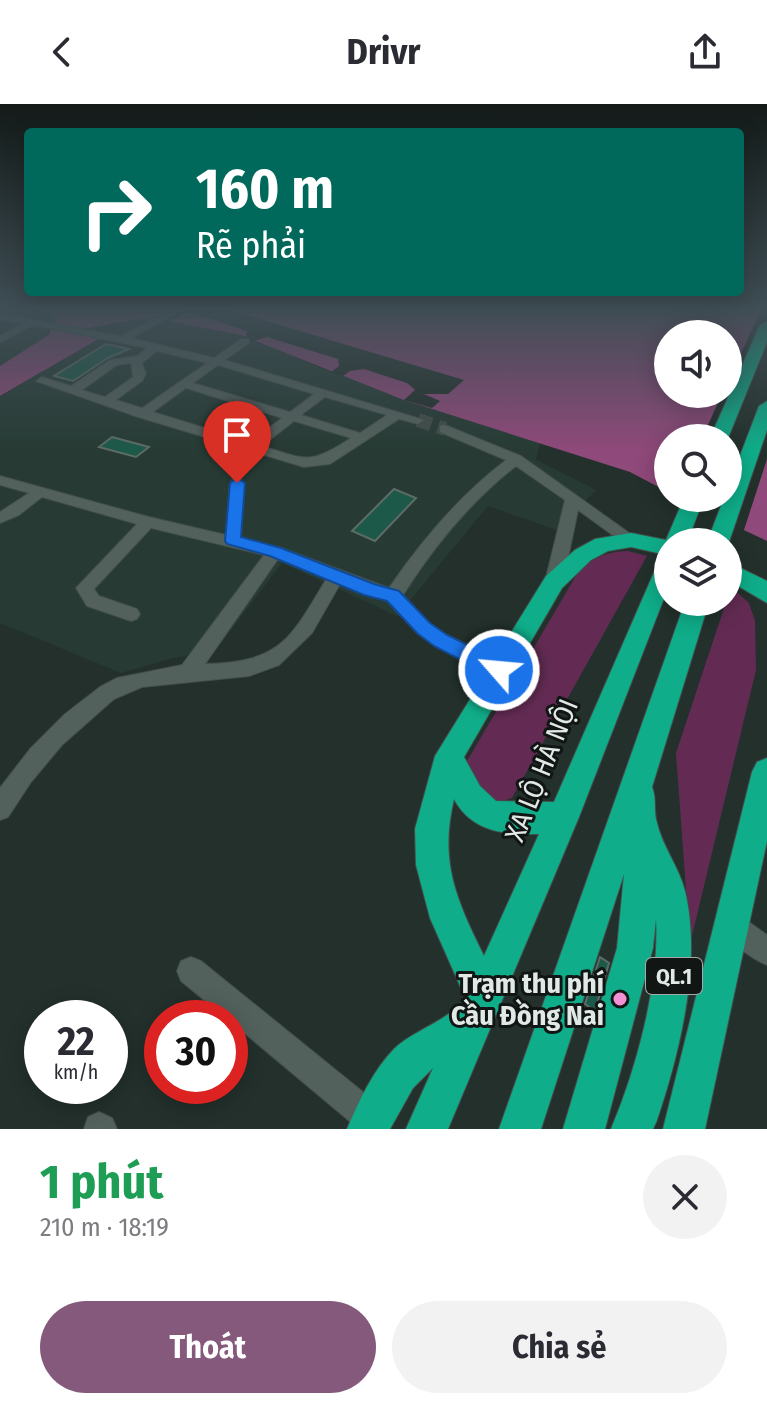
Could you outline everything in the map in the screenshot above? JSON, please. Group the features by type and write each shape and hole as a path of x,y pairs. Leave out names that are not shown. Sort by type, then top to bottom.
{"highway":[{"path":"725,424 754,356"},
{"path":"723,528 767,406"},
{"path":"370,1124 394,1077 408,1061 480,1009 447,918 432,865 431,829 449,756 554,582 583,555 603,544 631,540 654,552"},
{"path":"742,577 767,594"},
{"name":"XA LỘ HÀ NỘI","path":"427,1129 563,817 654,589"},
{"name":"QL.1","path":"520,1129 607,868 641,783 693,616"},
{"path":"449,756 466,794 486,815 508,820 563,817"},
{"path":"684,1129 767,772"},
{"name":"QL.1","path":"584,1129 635,948 640,902 641,783"},
{"name":"QL.1","path":"632,1129 675,971 672,907 667,882 640,823"}],"street":[{"path":"108,400 138,379 140,374 136,362 144,356"},
{"path":"193,356 418,420"},
{"path":"142,414 223,356"},
{"path":"73,390 114,362 140,359"},
{"path":"42,381 304,463 325,461 396,415"},
{"path":"184,384 363,438"},
{"path":"253,446 321,394"},
{"path":"445,429 516,459 631,540"},
{"path":"393,596 414,563 474,491 516,459"},
{"path":"0,480 148,522 275,552 370,590 393,596 423,628 440,640 499,670"},
{"path":"233,541 237,483"},
{"path":"0,518 39,492"},
{"path":"554,582 557,552 567,527 572,500"},
{"path":"131,614 93,601 85,588 148,522"},
{"path":"188,672 275,552"},
{"path":"0,809 29,765 100,699 123,684 188,672 259,666 285,650 304,629 337,575"},
{"path":"732,923 767,952"},
{"path":"191,971 370,1124"}],"shaded area":[{"path":"0,356 16,356 0,366"},
{"path":"16,356 69,356 0,396 0,366"},
{"path":"69,356 292,356 540,442 536,460 596,490 557,530 488,506 397,616 282,563 215,651 173,658 121,673 0,623 0,397"},
{"path":"293,356 654,356 654,408 742,408 742,356 767,356 767,541 705,512 742,512 742,424 654,424 654,485 630,472 404,400"},
{"path":"628,551 647,556 512,798 496,803 466,775 467,761 577,574 600,557"},
{"path":"742,597 749,603 755,621 756,670 690,944 676,753 721,616 742,616"}],"pier":[{"path":"328,356 383,356 464,380 448,394 424,394 440,401 432,408 404,400 415,390 407,383 364,369 350,371 343,376 331,372 339,366 338,359"},
{"path":"742,356 767,356 767,459 743,533 742,528 732,528 696,512 742,512 742,424 708,424 716,408 742,408"}],"building":[{"path":"87,356 113,356 73,381 54,376"},
{"path":"112,437 149,447 136,457 99,447"},
{"path":"394,489 416,498 375,541 352,531"},
{"path":"600,957 609,963 595,1011 585,1004"}],"tunnel":[{"path":"418,420 445,429"}],"place":[{"name":"Trạm thu phí Cầu Đồng Nai","path":"620,999"}],"route":[{"path":"237,483 233,541 275,552 370,590 393,596 423,628 440,640 499,670"}]}
